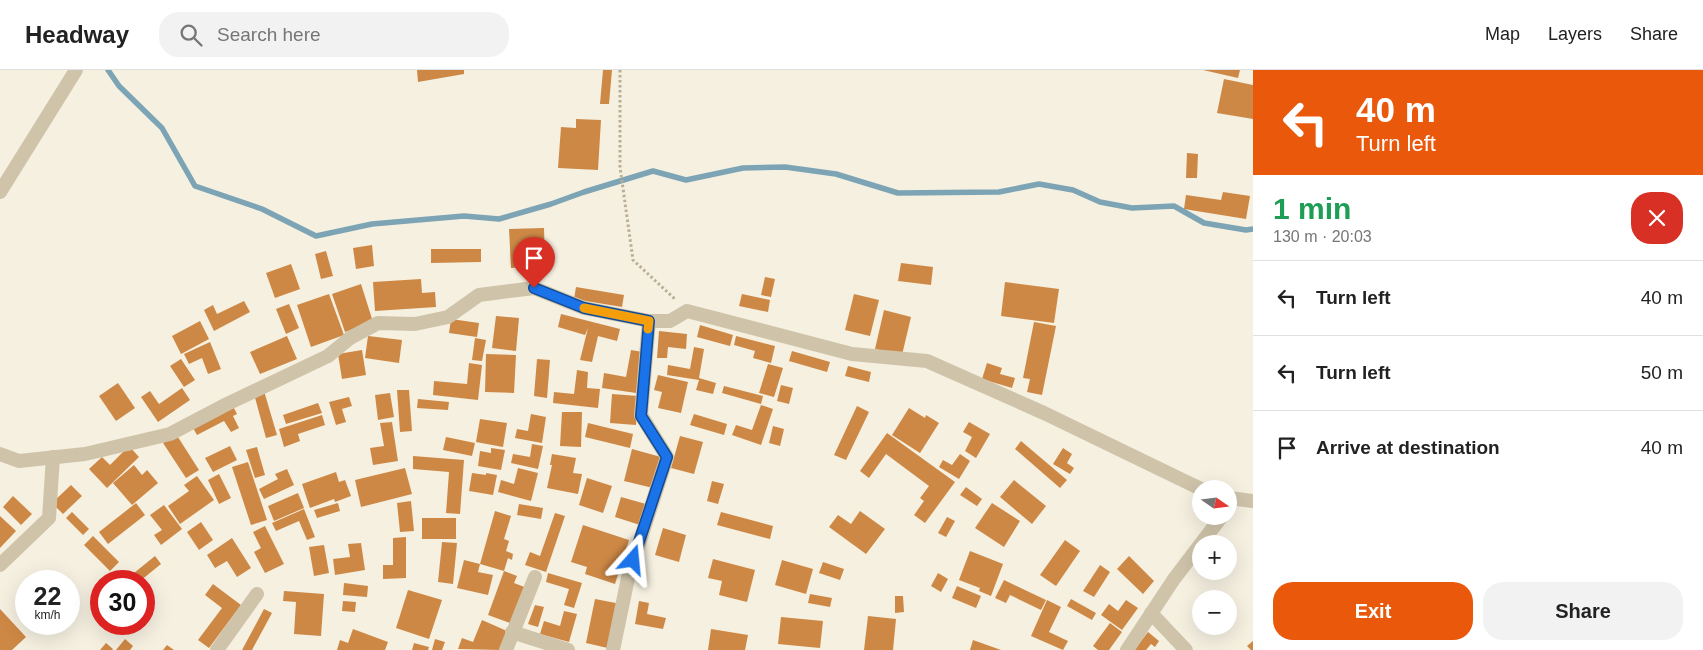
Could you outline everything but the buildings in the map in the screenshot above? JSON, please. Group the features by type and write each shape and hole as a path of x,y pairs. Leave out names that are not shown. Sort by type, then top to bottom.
{"street":[{"path":"0,192 76,70"},
{"path":"0,454 19,461 85,454 170,434 227,404 328,356 350,338 378,323 415,324 448,317 479,295 534,288 584,308 649,321 670,321 687,310 852,354 928,361 1044,413 1192,485"},
{"path":"613,650 628,578 667,457 641,416 649,321"},
{"path":"0,565 49,518 53,457"},
{"path":"1238,500 1253,502"},
{"path":"1127,650 1174,579 1215,525"},
{"path":"506,650 535,577"},
{"path":"217,650 257,594"},
{"path":"1151,613 1186,650"},
{"path":"512,632 568,650"}],"path":[{"path":"620,70 620,167 633,260 687,310"}],"waterway":[{"path":"108,70 119,86 162,128 195,186 262,209 316,236 372,224 464,216 499,219 653,171 686,180 743,168 785,167 836,174 898,193 999,192 1039,184 1073,190 1100,202 1132,208 1174,206 1204,223 1246,230 1253,229"}],"slow traffic":[{"path":"584,308 649,321 648,329"}],"route":[{"path":"534,288 584,308 649,321 641,416 667,457 633,560"}]}
